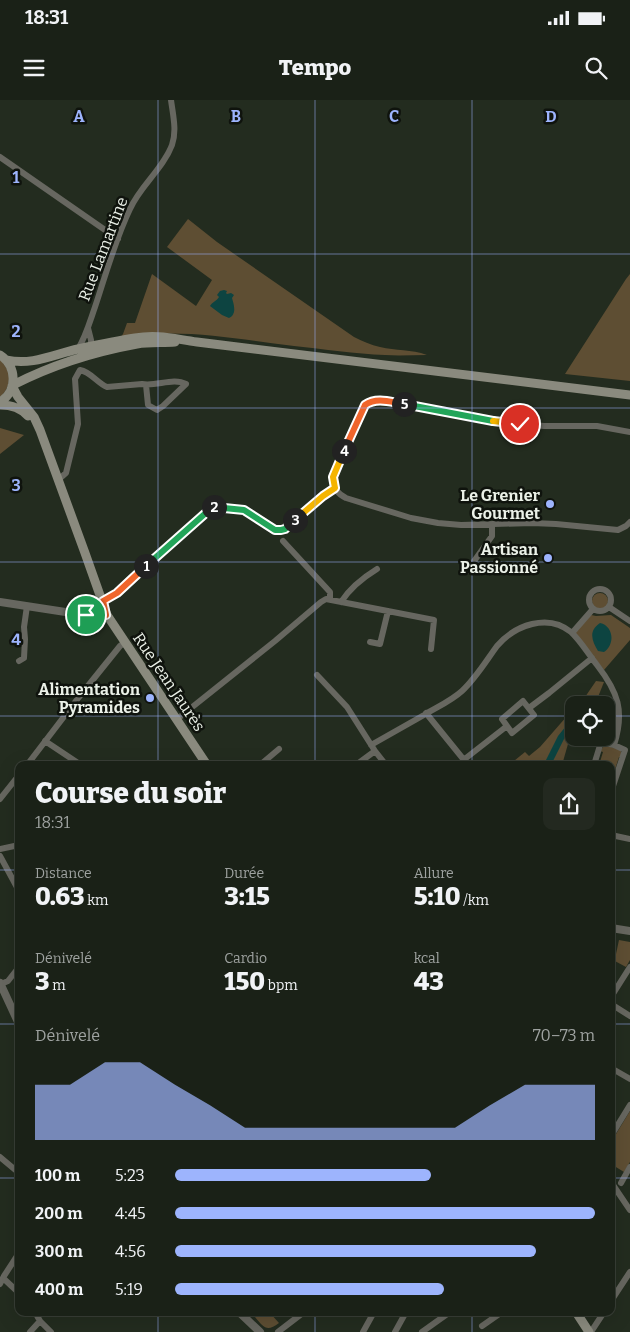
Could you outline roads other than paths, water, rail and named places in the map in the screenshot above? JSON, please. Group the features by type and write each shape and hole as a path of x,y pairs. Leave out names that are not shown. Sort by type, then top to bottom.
{"main road":[{"path":"12,385 92,347 137,338 160,336 630,395"},
{"path":"2,356 22,362 138,344 186,340"},
{"path":"0,403 9,394 13,377 11,368 2,356"},
{"path":"12,385 18,398 34,417 40,430 103,601 106,615"},
{"path":"0,403 11,405 24,412 40,430"},
{"name":"Rue Jean Jaurès","path":"106,615 204,761"},
{"path":"579,1316 590,1332"}],"street":[{"name":"Rue Lamartine","path":"78,353 125,219 136,198 172,146 175,124 171,100"},
{"path":"0,157 118,239"},
{"path":"88,328 92,347"},
{"path":"58,480 66,473 78,424 75,378 80,370 87,372 101,385 107,387 181,381 186,384 158,410 148,405 146,385"},
{"path":"630,432 597,426 544,426 484,420 380,400 371,401 362,409 334,474 333,482 340,495 346,498 410,518 438,523 460,525 532,523 618,530 630,522"},
{"path":"103,601 117,593 213,506 244,510 271,528 285,529 335,488"},
{"path":"466,571 492,536 492,525"},
{"path":"283,542 330,592 330,599"},
{"path":"341,602 346,594 368,574 377,569"},
{"path":"598,590 605,590 610,596 609,607 599,612 593,609 589,603 589,596 598,590"},
{"path":"176,720 321,602 330,599 434,620 431,649"},
{"path":"0,602 98,616 106,615"},
{"path":"18,661 24,658 24,627 27,606"},
{"path":"609,607 630,621"},
{"path":"572,633 593,609"},
{"path":"370,642 380,644 388,611"},
{"path":"360,761 373,748 462,691 499,644 512,634 534,623 545,622 561,626 572,633 607,678 616,693 620,722 615,741"},
{"path":"29,761 124,642"},
{"path":"529,708 550,694 592,658"},
{"path":"317,675 347,707 383,761"},
{"path":"523,701 529,708 534,715 512,733 502,719 523,701"},
{"path":"426,713 465,761"},
{"path":"467,761 507,726"},
{"path":"45,741 73,761"},
{"path":"615,745 625,750 615,780"},
{"path":"595,761 600,746"},
{"path":"265,761 279,749"},
{"path":"0,800 15,780"},
{"path":"615,836 630,839"},
{"path":"0,849 15,845"},
{"path":"0,856 15,884"},
{"path":"615,929 630,932"},
{"path":"615,991 630,967"},
{"path":"15,972 8,981 0,984 3,996 15,1017"},
{"path":"615,1007 630,1016"},
{"path":"615,1070 630,1079"},
{"path":"615,1129 630,1105"},
{"path":"0,1156 15,1169"},
{"path":"621,1183 630,1167"},
{"path":"615,1188 630,1210"},
{"path":"15,1260 2,1281 15,1290"},
{"path":"615,1293 630,1272"},
{"path":"37,1316 51,1332"},
{"path":"243,1316 257,1331"},
{"path":"278,1332 299,1316"},
{"path":"363,1332 372,1316"},
{"path":"395,1332 404,1316"},
{"path":"422,1332 444,1316"},
{"path":"482,1326 496,1316"},
{"path":"590,1332 601,1316"},
{"path":"30,1332 40,1321"}],"water":[{"path":"220,291 227,291 227,294 231,293 234,295 232,298 234,312 229,318 210,306 219,297 217,295"},
{"path":"600,623 608,628 611,636 610,645 604,652 598,651 592,636 594,629"},
{"path":"565,727 565,737 553,761 544,761 558,736"}],"place":[{"name":"Le Grenier Gourmet","path":"550,504"},
{"name":"Artisan Passionné","path":"548,558"},
{"name":"Alimentation Pyramides","path":"150,698"}]}
